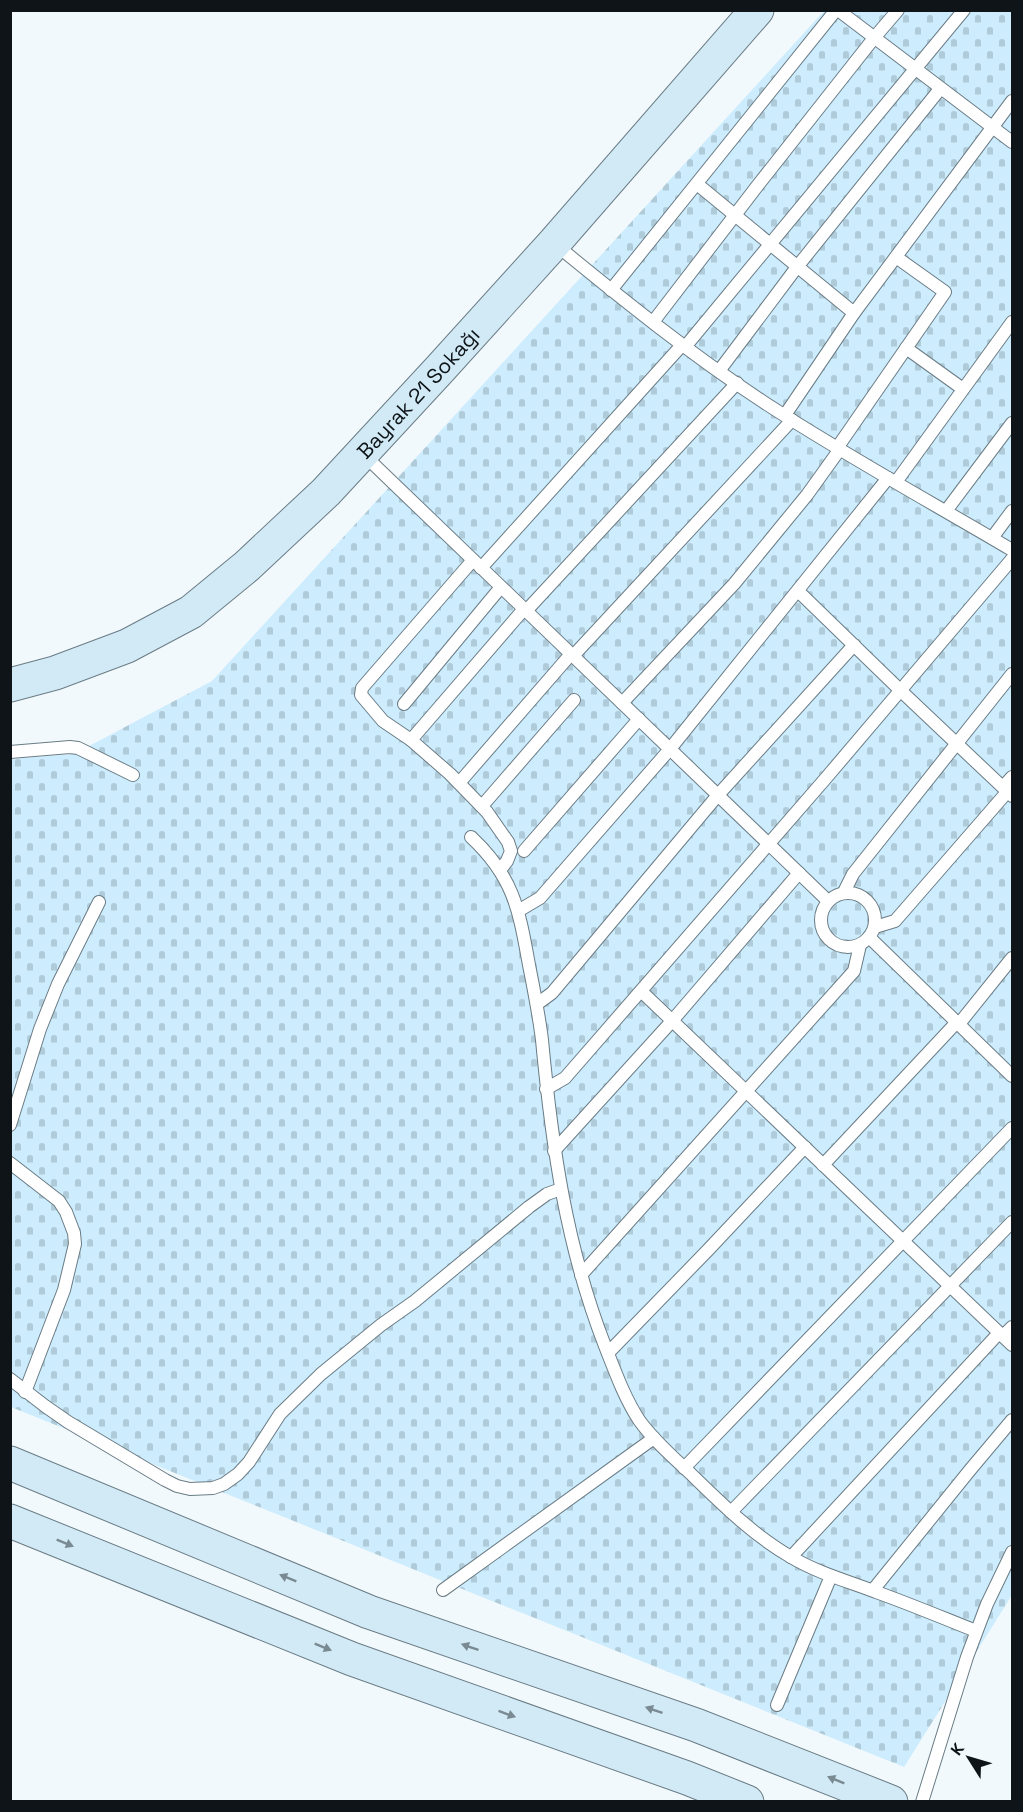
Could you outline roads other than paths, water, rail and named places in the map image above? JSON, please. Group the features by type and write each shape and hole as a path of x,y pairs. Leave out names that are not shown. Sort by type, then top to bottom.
{"main road":[{"name":"Bayrak 21 Sokağı","path":"10,685 55,673 127,646 191,612 247,566 326,492 362,453 554,243 757,10"},
{"path":"10,1463 369,1612 696,1725 891,1802"},
{"path":"10,1521 352,1659 687,1778 747,1802"}],"lane":[{"path":"611,290 837,10 1012,142"},
{"path":"653,322 734,215 898,10"},
{"path":"500,870 511,851 508,842 482,806 411,740 383,721 361,695 362,688 684,346 964,10"},
{"path":"719,371 797,267 940,89"},
{"path":"459,783 788,417 854,313 1012,101"},
{"path":"697,184 854,313"},
{"path":"554,243 611,290 719,371 788,417 1012,550"},
{"path":"622,703 734,584 807,495 945,292 896,257"},
{"path":"518,911 540,898 670,749 798,591 892,480 1010,329"},
{"path":"906,348 963,389"},
{"path":"411,740 525,610 737,383"},
{"path":"946,511 1012,423"},
{"path":"362,453 828,901"},
{"path":"992,538 1012,511"},
{"path":"546,1089 565,1078 769,844 1012,559"},
{"path":"404,704 501,587"},
{"path":"798,591 1008,791"},
{"path":"537,1004 552,993 718,795 854,645"},
{"path":"844,892 853,874 1012,674"},
{"path":"482,806 574,700"},
{"path":"524,851 639,720"},
{"path":"10,752 78,748 134,775"},
{"path":"581,1275 854,971 868,936 875,914 870,903 854,893 844,892 828,901 822,909 820,920 827,938 836,945 848,947 868,936 895,921 1008,791 1012,777"},
{"path":"471,837 500,870 515,899 537,1004 554,1151 570,1232 581,1275 608,1353 628,1402 639,1420 654,1438 731,1512 763,1539 791,1557 831,1576 873,1590 976,1631"},
{"path":"554,1151 672,1021 800,873"},
{"path":"10,1125 37,1039 58,984 99,903"},
{"path":"868,936 1011,1071"},
{"path":"823,1165 958,1023 1012,958"},
{"path":"641,991 1005,1338"},
{"path":"684,1468 1012,1128"},
{"path":"608,1353 805,1147"},
{"path":"10,1163 59,1201 74,1233 75,1244 63,1290 25,1392"},
{"path":"10,1379 68,1422 177,1486 201,1490 213,1488 224,1484 249,1462 280,1414 321,1374 529,1207 547,1194 561,1189"},
{"path":"731,1512 1012,1222"},
{"path":"791,1557 1005,1338 1012,1327"},
{"path":"873,1590 1012,1420"},
{"path":"443,1590 654,1438"},
{"path":"922,1802 976,1631 1012,1552"},
{"path":"777,1705 831,1576"}]}
